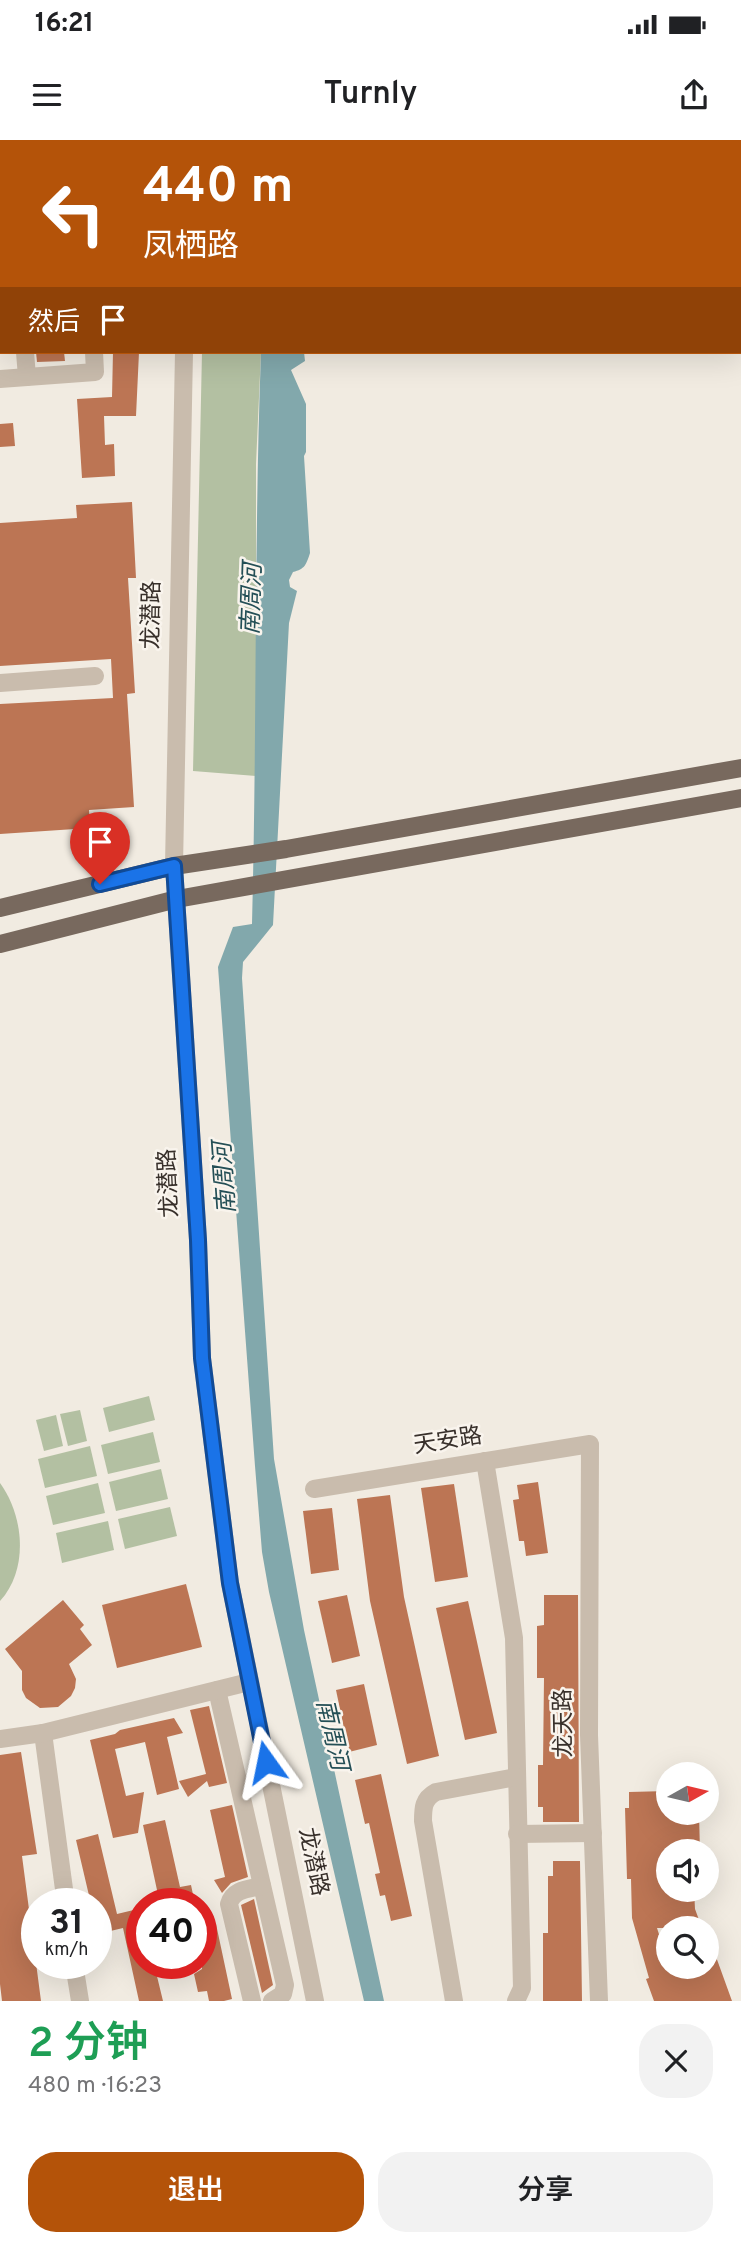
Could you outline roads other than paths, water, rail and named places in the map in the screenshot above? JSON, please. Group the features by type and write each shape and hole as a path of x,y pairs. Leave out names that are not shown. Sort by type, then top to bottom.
{"main road":[{"path":"0,908 174,866 286,849 741,768"},
{"path":"0,944 177,899 741,798"}],"street":[{"path":"25,354 27,377"},
{"path":"0,379 95,372 94,354"},
{"name":"龙潜路","path":"184,354 174,866 197,1226 202,1358 230,1583 316,2001"},
{"path":"0,683 95,676"},
{"name":"天安路","path":"314,1489 590,1444"},
{"name":"龙天路","path":"590,1444 589,1735 599,2001"},
{"path":"485,1461 516,1664 517,1834 522,1988 516,2001"},
{"path":"0,1739 43,1733 250,1682"},
{"path":"217,1690 285,1985 283,1994 272,2001"},
{"path":"43,1733 64,1888"},
{"path":"454,2001 423,1821 423,1806 428,1797 436,1792 516,1777"},
{"path":"517,1834 593,1833"},
{"path":"252,2001 229,1904 231,1896 237,1892 262,1886"},
{"path":"76,1979 79,2001"}],"water":[{"path":"261,354 304,354 305,361 291,370 306,404 304,456 310,553 304,566 293,572 289,580 290,587 297,591 289,623 273,925 243,962 242,978 274,1459 304,1630 384,2001 364,2001 262,1552 218,967 233,927 252,924"}],"water label":[{"name":"南周河","path":"253,599"},
{"name":"南周河","path":"226,1178"},
{"name":"南周河","path":"331,1735"}]}
